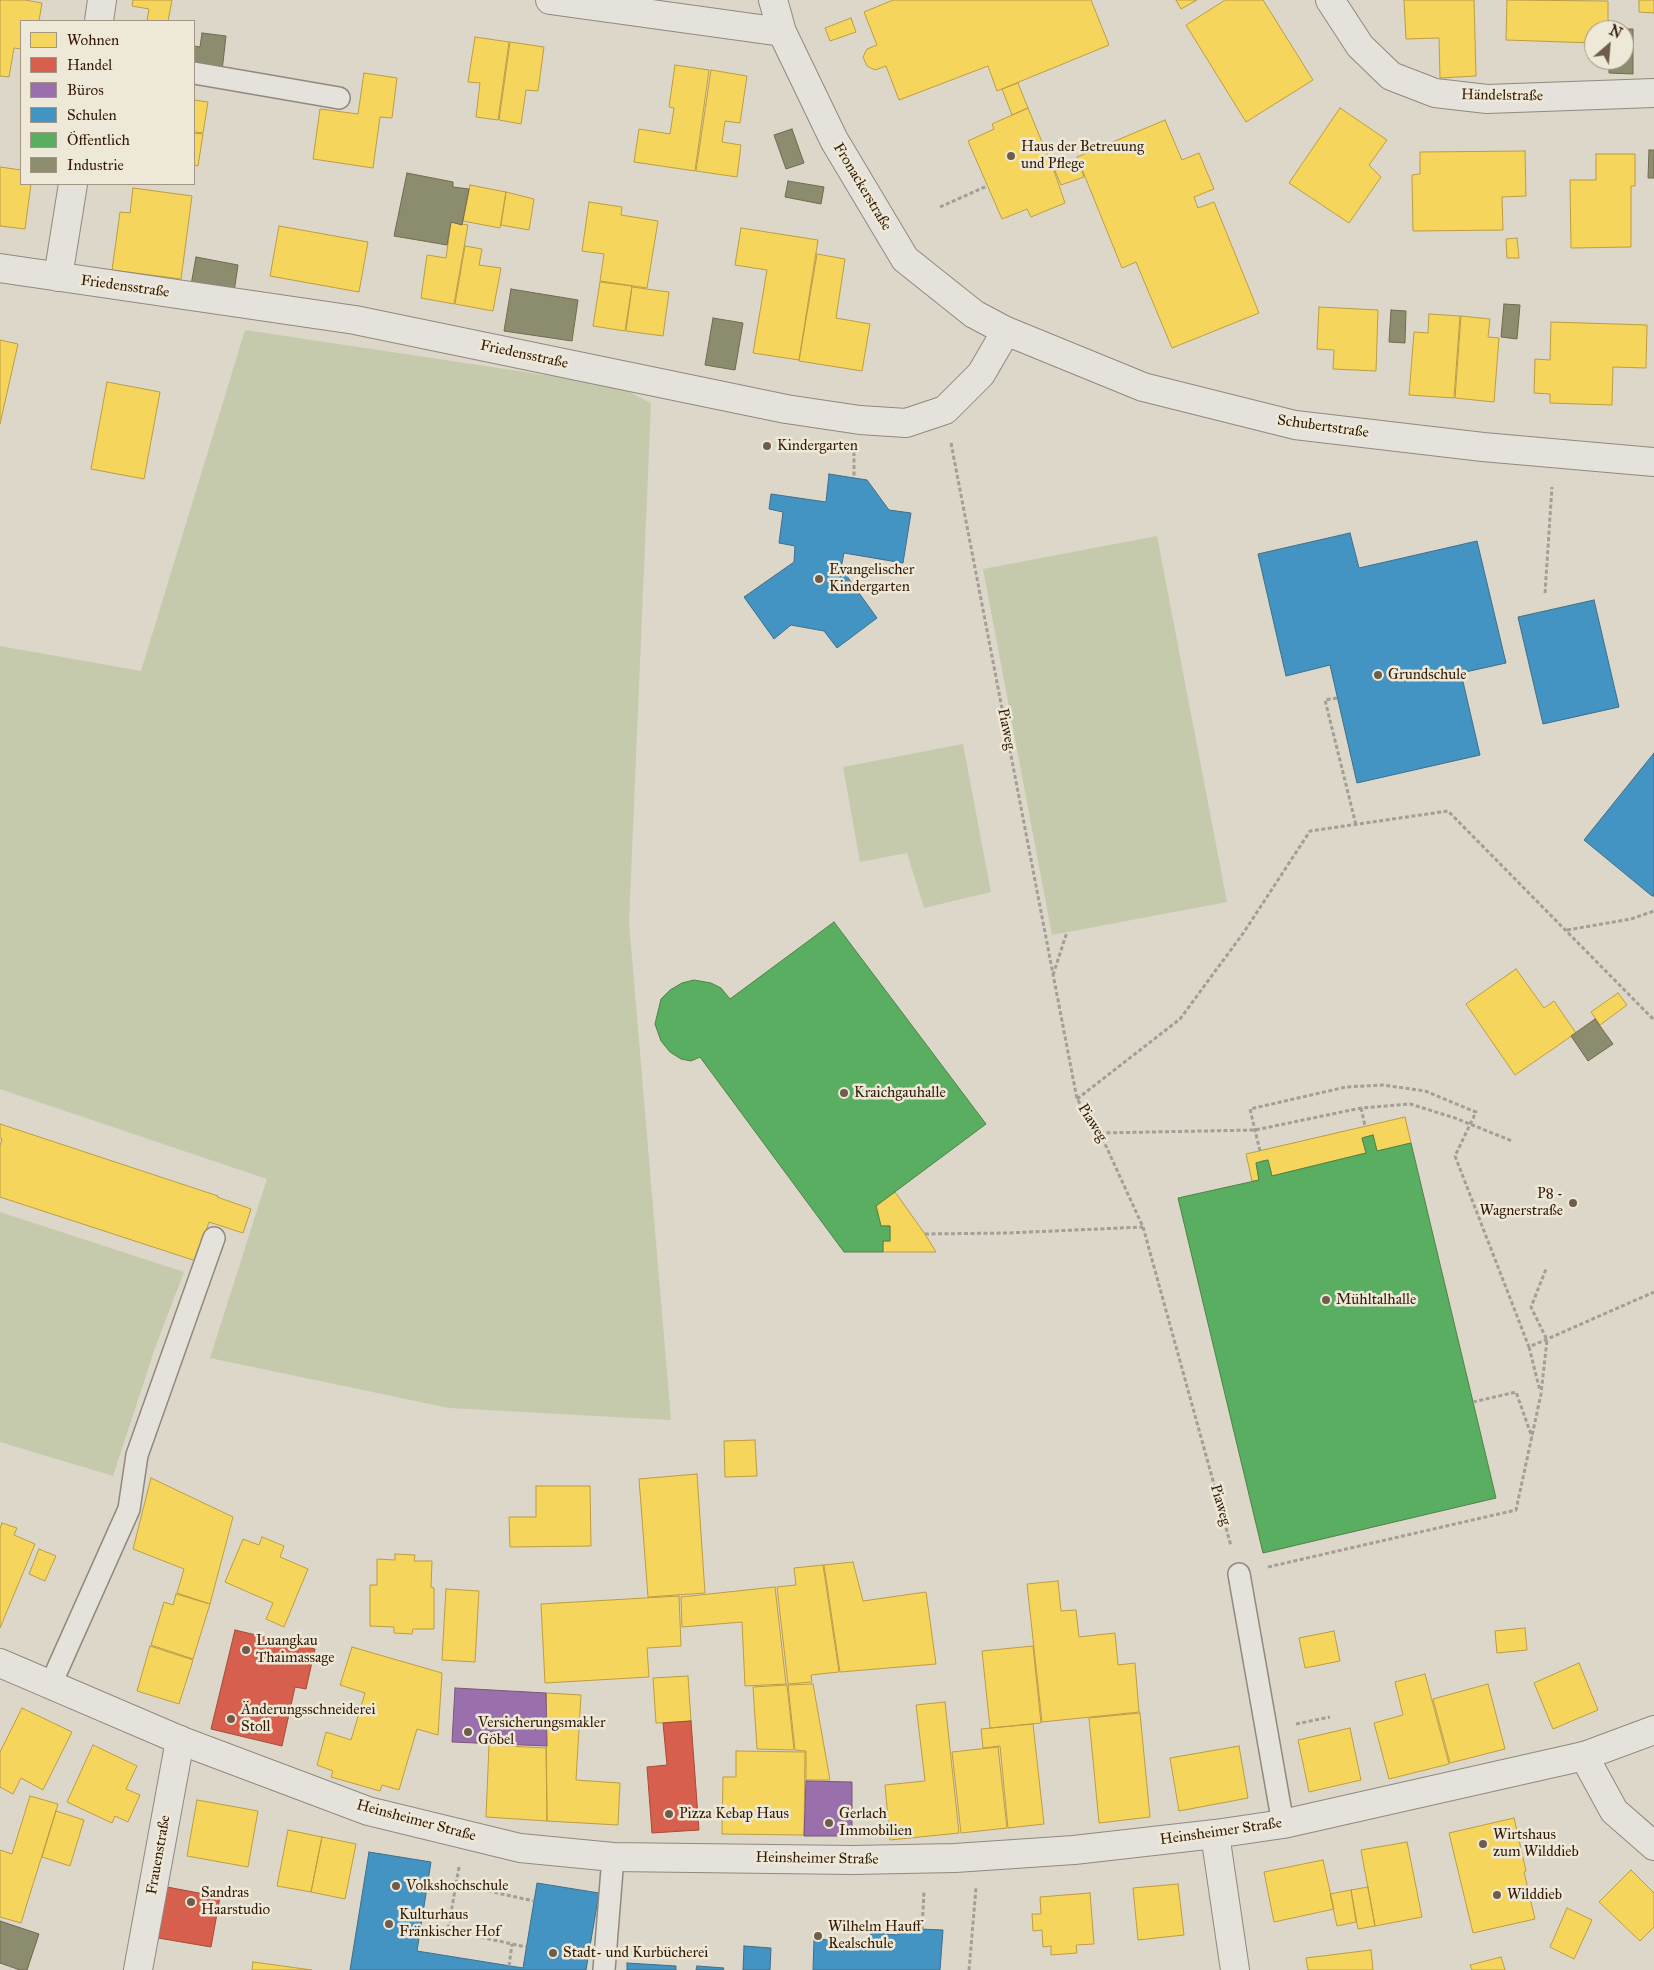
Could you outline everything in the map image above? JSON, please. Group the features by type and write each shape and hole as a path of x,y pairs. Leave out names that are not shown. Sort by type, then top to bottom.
{"street":[{"path":"99,20 102,0"},
{"path":"550,0 782,32"},
{"name":"Fronackerstraße","path":"773,0 782,32 834,140 905,259 974,314 1006,331"},
{"name":"Händelstraße","path":"1330,0 1360,46 1391,76 1435,93 1487,99 1654,93"},
{"path":"58,277 73,185"},
{"name":"Friedensstraße","path":"0,268 355,320 786,409 860,420 906,423 945,410 981,374 1006,331"},
{"name":"Schubertstraße","path":"1006,331 1143,387 1295,425 1483,448 1654,462"},
{"name":"Heinsheimer Straße","path":"0,1664 180,1740 368,1811 520,1848 613,1857 852,1860 955,1858 1074,1850 1215,1834 1283,1824 1584,1756 1654,1730"},
{"name":"Frauenstraße","path":"138,1970 180,1740"},
{"path":"1584,1756 1614,1811 1654,1846"},
{"path":"1215,1834 1235,1970"}],"lane":[{"path":"195,73 339,98"},
{"path":"50,1686 129,1509 137,1455 214,1238"},
{"path":"1239,1574 1283,1824"},
{"path":"604,1970 613,1857"}],"path":[{"path":"940,207 987,186"},
{"name":"Piaweg","path":"945,410 1077,1099 1100,1133 1144,1227 1239,1574"},
{"path":"1544,593 1554,454"},
{"path":"1337,698 1325,700 1356,824"},
{"path":"1077,1099 1180,1019 1244,932 1310,831 1448,811 1654,1020"},
{"path":"1567,930 1631,919 1654,911"},
{"path":"1053,975 1067,932"},
{"path":"1260,1151 1250,1109 1346,1086 1383,1084 1425,1091 1476,1112 1455,1156 1529,1348 1541,1394"},
{"path":"1100,1133 1255,1130 1361,1108 1410,1104 1470,1124 1512,1141"},
{"path":"1361,1108 1365,1126"},
{"path":"925,1234 1007,1234 1144,1227"},
{"path":"1239,1574 1516,1510 1541,1394 1547,1340 1532,1307 1546,1268"},
{"path":"1529,1348 1654,1292"},
{"path":"1473,1402 1516,1392 1532,1437"},
{"path":"464,1834 448,1930 526,1947"},
{"path":"456,1884 534,1901"},
{"path":"969,1970 973,1912"},
{"path":"508,1966 512,1944"}],"green space":[{"path":"245,330 618,386 651,403 629,922 671,1420 449,1408 210,1358 267,1179 0,1089 0,646 141,671"},
{"path":"1157,536 1227,902 1052,935 983,569"},
{"path":"963,744 991,892 924,908 907,853 860,862 843,767"},
{"path":"0,1212 184,1272 155,1348 113,1476 0,1442"}],"building: Wohnen":[{"path":"0,0 25,0 42,3 39,20 20,20 20,49 14,48 9,77 0,76"},
{"path":"133,0 172,0 168,20 147,20 149,9 132,6"},
{"path":"893,0 1091,0 1109,45 997,91 988,66 899,100 886,66 875,70 867,66 863,57 867,49 877,45 864,12"},
{"path":"1176,0 1197,0 1181,9"},
{"path":"1225,0 1263,0 1313,80 1246,122 1186,25"},
{"path":"1404,0 1474,0 1476,76 1440,78 1439,38 1406,39"},
{"path":"1507,0 1608,1 1608,20 1584,20 1584,43 1506,40"},
{"path":"1639,0 1654,0 1654,13 1639,12"},
{"path":"851,18 856,32 830,41 825,28"},
{"path":"475,37 509,42 498,120 476,117 480,83 468,82"},
{"path":"510,42 544,47 538,91 526,90 521,124 499,120"},
{"path":"675,65 709,70 695,171 634,162 639,129 670,134 674,108 669,107"},
{"path":"711,70 747,76 740,123 725,121 722,142 741,145 737,177 696,171"},
{"path":"364,73 397,78 392,118 380,117 373,168 313,159 320,109 358,114"},
{"path":"1018,83 1028,108 1012,115 1002,89"},
{"path":"195,100 208,102 203,133 195,132"},
{"name":"Haus der Betreuung und Pflege","path":"1028,108 1065,203 1031,217 1027,209 1002,219 968,141 994,129 992,124"},
{"path":"1340,108 1387,140 1369,165 1381,177 1349,223 1289,183"},
{"path":"1165,120 1182,160 1199,153 1214,189 1194,197 1198,208 1214,202 1259,313 1172,348 1136,262 1122,268 1077,157"},
{"path":"195,133 203,134 198,166 195,165"},
{"path":"1525,151 1526,196 1502,197 1503,230 1413,231 1412,175 1420,174 1420,152"},
{"path":"1596,154 1635,154 1635,186 1631,186 1631,247 1571,248 1570,180 1596,180"},
{"path":"1079,161 1084,177 1061,185 1055,171"},
{"path":"0,167 20,170 20,185 31,185 25,229 0,226"},
{"path":"470,185 506,192 500,228 463,221"},
{"path":"133,188 192,196 181,279 112,270 120,212 130,213"},
{"path":"506,192 534,199 529,230 501,225"},
{"path":"589,202 622,207 621,215 658,221 647,288 600,281 604,254 582,251"},
{"path":"451,222 468,225 454,304 421,298 427,255 446,258"},
{"path":"279,226 368,242 359,292 270,276"},
{"path":"741,228 818,240 799,360 753,353 767,270 735,265"},
{"path":"1517,238 1519,258 1507,258 1506,239"},
{"path":"465,246 482,249 479,265 501,268 493,311 455,304"},
{"path":"817,254 845,259 836,318 870,324 862,371 799,361"},
{"path":"600,282 632,286 625,331 593,326"},
{"path":"632,287 669,292 663,336 626,331"},
{"path":"1319,307 1378,310 1376,371 1333,369 1334,350 1317,349"},
{"path":"1429,314 1460,316 1454,398 1409,395 1414,332 1428,333"},
{"path":"1461,316 1490,319 1488,337 1499,338 1494,402 1455,398"},
{"path":"1551,322 1647,325 1646,368 1613,367 1612,405 1550,403 1550,394 1534,393 1535,359 1550,360"},
{"path":"0,340 18,344 0,424"},
{"path":"107,382 160,392 144,479 91,469"},
{"path":"1516,969 1544,1008 1554,1001 1576,1033 1515,1075 1466,1004"},
{"path":"1618,993 1627,1005 1600,1025 1591,1012"},
{"path":"1405,1117 1411,1143 1377,1151 1373,1135 1362,1138 1366,1153 1272,1176 1268,1160 1263,1161 1256,1163 1259,1180 1252,1181 1246,1154"},
{"path":"0,1124 218,1196 251,1209 243,1233 209,1222 196,1261 0,1197 0,1146 2,1139 0,1138"},
{"path":"895,1192 936,1252 883,1252 883,1241 890,1241 890,1226 881,1226 876,1206"},
{"path":"755,1440 757,1476 725,1477 724,1441"},
{"path":"697,1474 705,1593 648,1597 639,1479"},
{"path":"151,1478 233,1517 210,1604 177,1593 184,1569 133,1549"},
{"path":"536,1486 590,1486 591,1546 510,1547 509,1517 536,1517"},
{"path":"2,1523 17,1528 14,1535 35,1544 0,1628 0,1529"},
{"path":"262,1537 284,1546 280,1557 308,1569 284,1627 266,1619 273,1603 225,1582 243,1539 259,1545"},
{"path":"39,1549 56,1556 45,1581 29,1574"},
{"path":"395,1554 415,1555 414,1561 432,1561 431,1587 434,1588 434,1629 413,1629 412,1634 394,1633 394,1627 370,1626 370,1585 377,1585 377,1559 395,1560"},
{"path":"853,1562 863,1601 926,1592 936,1664 840,1672 824,1565"},
{"path":"823,1565 839,1672 811,1675 812,1682 788,1684 777,1587 796,1585 794,1568"},
{"path":"1058,1581 1061,1611 1076,1610 1079,1637 1115,1633 1118,1665 1135,1663 1139,1712 1042,1722 1027,1584"},
{"path":"775,1587 786,1684 745,1686 742,1622 682,1627 681,1597"},
{"path":"446,1589 479,1591 475,1662 442,1660"},
{"path":"176,1594 210,1604 193,1659 151,1645 164,1602 173,1605"},
{"path":"679,1596 681,1646 647,1648 649,1677 545,1683 541,1604"},
{"path":"1525,1628 1527,1650 1497,1653 1495,1631"},
{"path":"1334,1631 1340,1661 1305,1668 1299,1638"},
{"path":"150,1646 193,1660 179,1704 137,1691"},
{"path":"1033,1646 1041,1723 990,1728 982,1651"},
{"path":"352,1647 442,1673 438,1735 417,1729 399,1790 382,1785 380,1791 331,1777 333,1771 317,1765 326,1732 351,1740 365,1693 340,1685"},
{"path":"1579,1663 1598,1710 1553,1729 1534,1683"},
{"path":"1425,1674 1449,1764 1389,1779 1374,1723 1403,1715 1395,1682"},
{"path":"688,1676 691,1721 656,1723 653,1678"},
{"path":"813,1684 830,1780 806,1780 806,1751 795,1750 788,1685"},
{"path":"1488,1684 1505,1749 1450,1763 1433,1699"},
{"path":"787,1685 794,1750 757,1749 753,1687"},
{"path":"546,1693 581,1695 576,1780 620,1783 618,1825 547,1821"},
{"path":"945,1702 959,1833 890,1840 885,1785 925,1781 916,1705"},
{"path":"22,1708 72,1732 43,1790 21,1778 13,1794 0,1787 0,1752"},
{"path":"1140,1713 1150,1817 1099,1823 1089,1718"},
{"path":"1033,1724 1044,1824 1008,1828 1000,1746 983,1748 981,1729"},
{"path":"1350,1728 1361,1780 1309,1792 1298,1740"},
{"path":"93,1745 137,1766 126,1789 140,1795 128,1822 115,1816 112,1823 67,1802"},
{"path":"489,1745 546,1748 547,1821 486,1817"},
{"path":"1239,1746 1248,1798 1179,1811 1170,1758"},
{"path":"998,1747 1007,1828 961,1833 952,1752"},
{"path":"736,1751 805,1752 804,1835 722,1834 723,1777 736,1777"},
{"path":"30,1796 58,1804 21,1923 0,1917 0,1850 12,1854"},
{"path":"197,1800 258,1811 248,1867 187,1856"},
{"path":"56,1811 84,1820 70,1866 42,1857"},
{"name":"Wilddieb","path":"1514,1818 1535,1919 1473,1933 1449,1833"},
{"path":"288,1830 322,1837 311,1892 277,1886"},
{"path":"322,1837 356,1844 345,1899 311,1892"},
{"path":"1407,1842 1422,1917 1375,1926 1361,1850"},
{"path":"1323,1860 1334,1909 1274,1922 1264,1872"},
{"path":"1631,1870 1654,1893 1654,1927 1640,1941 1599,1902"},
{"path":"1178,1884 1184,1935 1138,1940 1133,1888"},
{"path":"1368,1887 1375,1926 1358,1929 1351,1890"},
{"path":"1351,1890 1356,1922 1337,1926 1330,1894"},
{"path":"1090,1893 1094,1944 1076,1945 1077,1953 1051,1955 1051,1946 1043,1947 1042,1930 1033,1931 1032,1914 1041,1914 1040,1897"},
{"path":"1567,1908 1592,1920 1574,1959 1550,1947"},
{"path":"1371,1950 1373,1970 1308,1970 1306,1958"},
{"path":"1501,1957 1505,1970 1472,1970 1470,1965"},
{"path":"253,1962 312,1970 252,1970"}],"building: Handel":[{"path":"235,1630 315,1649 306,1689 295,1687 282,1746 211,1729"},
{"path":"691,1721 699,1830 652,1833 647,1767 667,1765 663,1723"},
{"path":"167,1887 220,1897 211,1947 158,1938"}],"building: Büros":[{"path":"455,1688 546,1693 547,1746 452,1742"},
{"path":"806,1781 852,1782 852,1836 804,1836"}],"building: Schulen":[{"path":"829,474 867,480 889,510 911,513 903,563 844,553 841,568 877,618 837,648 824,631 791,625 774,639 744,597 794,562 795,546 779,543 783,512 769,509 771,494 826,502"},
{"path":"1350,533 1359,568 1477,541 1506,663 1461,673 1480,755 1357,783 1330,665 1286,676 1258,554"},
{"path":"1594,600 1619,707 1543,724 1518,617"},
{"path":"1654,753 1654,896 1652,896 1584,840"},
{"name":"Kulturhaus Fränkischer Hof","path":"369,1852 431,1862 417,1951 523,1968 537,1883 599,1893 586,1970 350,1970"},
{"path":"898,1928 943,1930 940,1970 813,1970 814,1939 870,1942 871,1933 898,1935"},
{"path":"744,1946 771,1948 770,1970 743,1970"},
{"path":"627,1963 676,1966 676,1970 627,1970"},
{"path":"697,1966 724,1968 723,1970 696,1970"}],"building: Öffentlich":[{"name":"Kraichgauhalle","path":"834,922 986,1124 876,1206 881,1226 890,1226 890,1241 883,1241 883,1252 844,1252 700,1057 691,1061 681,1059 670,1052 661,1041 655,1024 661,999 670,990 682,983 694,980 711,983 721,988 730,999"},
{"name":"Mühltalhalle","path":"1373,1135 1377,1151 1411,1143 1496,1498 1263,1553 1178,1198 1259,1180 1256,1163 1263,1161 1268,1160 1272,1176 1366,1153 1362,1138"}],"building: Industrie":[{"path":"202,33 226,36 222,71 195,68 195,46 200,47"},
{"path":"1609,70 1633,70 1633,74 1609,73"},
{"path":"792,129 804,163 786,169 774,135"},
{"path":"1649,150 1654,150 1654,178 1648,178"},
{"path":"407,173 453,182 453,187 469,189 462,225 451,222 447,245 394,236"},
{"path":"788,181 824,187 821,204 785,197"},
{"path":"196,257 238,265 234,292 191,285"},
{"path":"511,289 578,300 572,341 504,331"},
{"path":"1504,304 1520,305 1517,339 1501,337"},
{"path":"1391,310 1406,311 1405,343 1389,342"},
{"path":"713,318 743,323 735,370 705,365"},
{"path":"1595,1019 1613,1044 1588,1061 1571,1036"},
{"path":"0,1921 39,1934 27,1970 20,1970 0,1963"}],"place":[{"name":"Haus der Betreuung und Pflege","path":"1011,156"},
{"name":"Kindergarten","path":"767,446"},
{"name":"Evangelischer Kindergarten","path":"819,579"},
{"name":"Grundschule","path":"1378,675"},
{"name":"Kraichgauhalle","path":"844,1093"},
{"name":"P8 - Wagnerstraße","path":"1573,1203"},
{"name":"Mühltalhalle","path":"1326,1300"},
{"name":"Luangkau Thaimassage","path":"246,1650"},
{"name":"Änderungsschneiderei Stoll","path":"231,1719"},
{"name":"Versicherungsmakler Göbel","path":"468,1732"},
{"name":"Pizza Kebap Haus","path":"669,1814"},
{"name":"Gerlach Immobilien","path":"829,1823"},
{"name":"Wirtshaus zum Wilddieb","path":"1483,1844"},
{"name":"Volkshochschule","path":"396,1886"},
{"name":"Wilddieb","path":"1497,1895"},
{"name":"Sandras Haarstudio","path":"191,1902"},
{"name":"Kulturhaus Fränkischer Hof","path":"389,1924"},
{"name":"Wilhelm Hauff Realschule","path":"818,1936"},
{"name":"Stadt- und Kurbücherei","path":"553,1953"}]}
